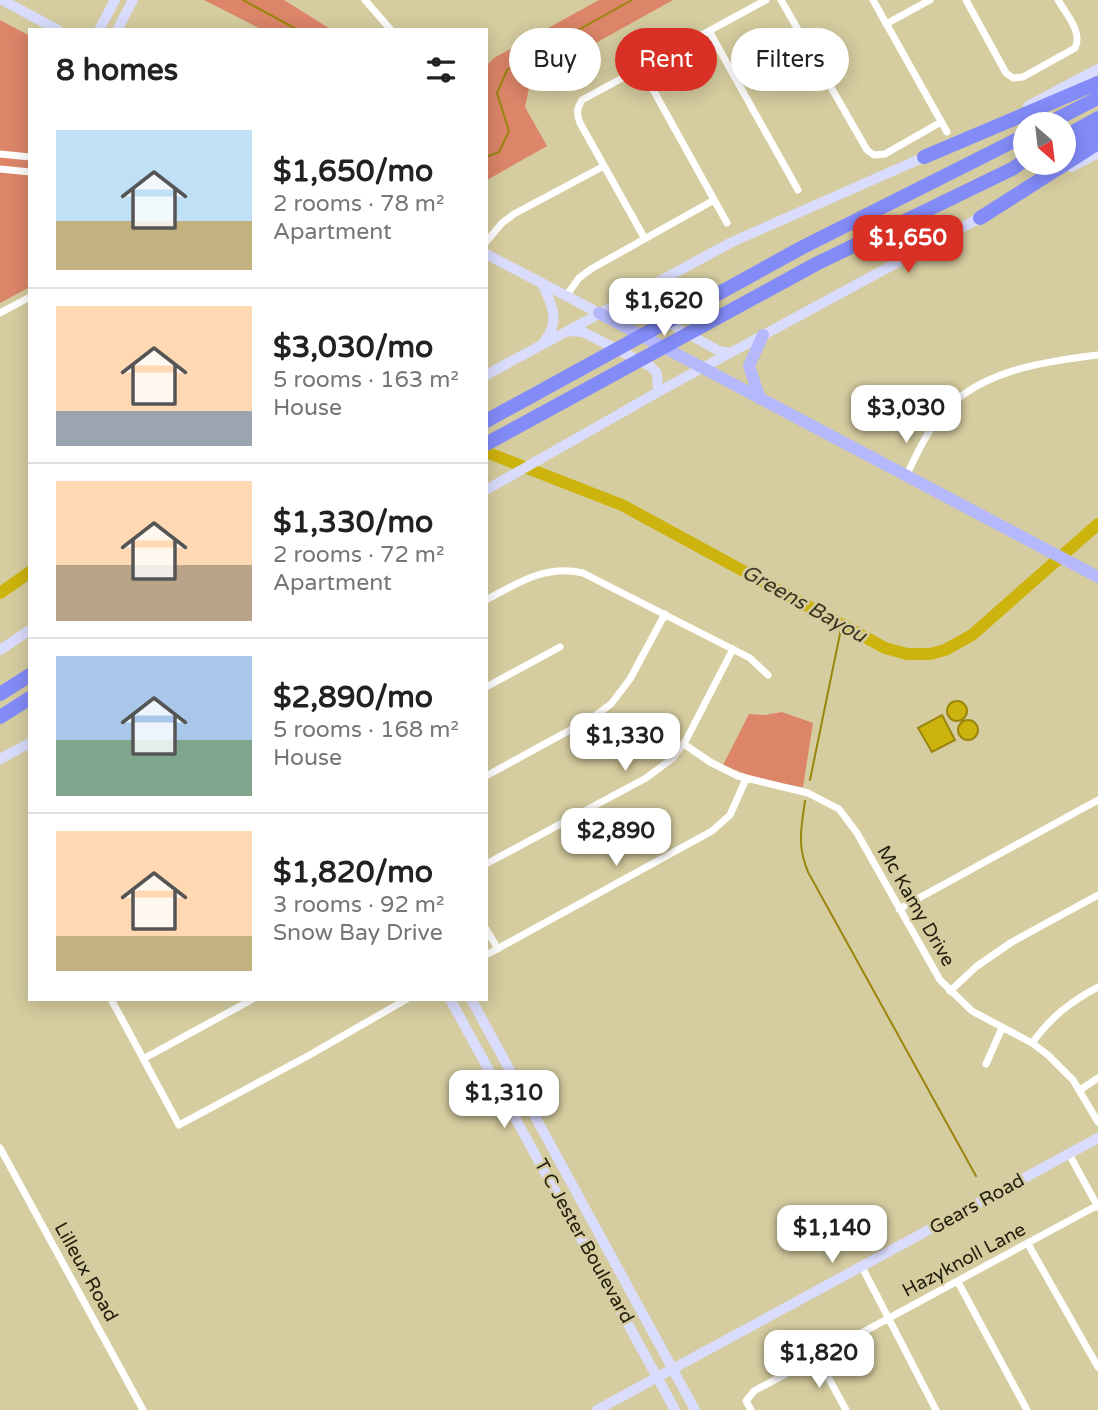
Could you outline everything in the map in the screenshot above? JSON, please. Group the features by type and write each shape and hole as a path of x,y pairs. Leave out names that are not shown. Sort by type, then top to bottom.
{"highway":[{"path":"923,158 1098,83"},
{"path":"1071,112 1098,98"},
{"path":"1076,130 1098,118"},
{"path":"1076,142 1098,131"},
{"path":"488,420 803,247 1013,142"},
{"path":"980,218 1098,143"},
{"path":"488,443 816,264 1013,167"},
{"path":"0,694 28,676"},
{"path":"0,717 28,699"}],"main road":[{"path":"2,0 54,28"},
{"path":"100,28 115,0"},
{"path":"118,28 132,0"},
{"path":"488,374 651,284 754,232 923,158 1098,69"},
{"path":"490,488 658,392 1098,153"},
{"path":"488,255 1098,577"},
{"path":"542,283 555,320 552,331 542,344"},
{"path":"651,284 652,311 658,317 719,351 730,353"},
{"path":"566,331 583,332 650,366 657,373 658,392"},
{"path":"760,398 749,366 763,335"},
{"path":"0,650 28,631"},
{"path":"0,759 28,744"},
{"name":"T C Jester Boulevard","path":"451,1001 676,1410"},
{"name":"T C Jester Boulevard","path":"472,1001 695,1410"},
{"path":"530,1144 546,1135"},
{"name":"Gears Road","path":"597,1410 1098,1138"},
{"path":"602,1275 617,1267"}],"street":[{"path":"365,0 389,28"},
{"path":"715,28 766,0"},
{"path":"781,0 867,150 874,155 885,154 941,122"},
{"path":"873,0 947,132"},
{"path":"886,24 930,0"},
{"path":"966,0 1006,74 1013,78 1023,77 1075,48 1079,40 1077,33 1058,0"},
{"path":"717,45 799,190"},
{"path":"615,82 582,100 577,112 580,123 645,239"},
{"path":"654,91 727,223"},
{"path":"28,157 3,155 2,169 28,172"},
{"path":"488,240 514,214 604,166"},
{"path":"566,296 579,278 591,269 714,200"},
{"path":"0,313 28,298"},
{"path":"906,476 940,416 953,402 972,389 1029,365 1098,355"},
{"path":"488,599 536,575 556,570 583,573 733,649 758,664 768,675"},
{"path":"488,775 592,718 611,704 630,679 665,614"},
{"path":"488,686 560,647"},
{"path":"488,863 655,772 673,758 684,744 733,649"},
{"name":"Mc Kamy Drive","path":"684,744 723,769 746,779 808,793 839,809 858,833 931,967 950,991 972,1011 1032,1043 1062,1067 1080,1090 1098,1122"},
{"path":"488,955 712,831 730,815 746,779"},
{"path":"899,909 1098,800"},
{"path":"950,991 1001,948 1098,895"},
{"path":"488,932 498,949"},
{"path":"1032,1043 1057,1013 1098,987"},
{"path":"112,1001 179,1125 284,1069 401,1001"},
{"path":"143,1059 249,1001"},
{"path":"986,1064 1002,1028"},
{"path":"1080,1090 1098,1078"},
{"name":"Lilleux Road","path":"0,1148 144,1410"},
{"path":"1069,1154 1098,1206"},
{"name":"Hazyknoll Lane","path":"751,1410 746,1401 754,1391 1098,1206"},
{"path":"1028,1244 1098,1367"},
{"path":"862,1267 936,1410"},
{"path":"958,1282 1027,1410"},
{"path":"817,1357 846,1410"}],"shaded area":[{"path":"204,0 284,0 329,28 259,28"},
{"path":"599,0 673,0 623,28 615,28 615,32 601,40 601,28 548,28"},
{"path":"0,20 28,35 28,288 0,303"},
{"path":"509,50 509,91 528,91 525,107 547,146 488,179 488,64"},
{"path":"957,701 964,704 967,711 964,718 957,721 950,718 947,711 950,704"},
{"path":"782,712 813,723 803,787 764,781 723,765 749,714"},
{"path":"942,715 955,740 932,752 918,728"},
{"path":"968,720 975,723 978,730 975,737 968,740 961,737 958,730 961,723"}],"waterway":[{"path":"243,0 294,28"},
{"path":"488,156 499,152 509,131 497,93 507,70 632,0"},
{"name":"Greens Bayou","path":"488,453 622,505 885,648 907,654 930,654 945,650 972,635 1098,524"},
{"name":"Greens Bayou","path":"0,593 28,573"},
{"path":"810,780 842,624"},
{"path":"805,801 801,845 808,872 976,1176"}]}
